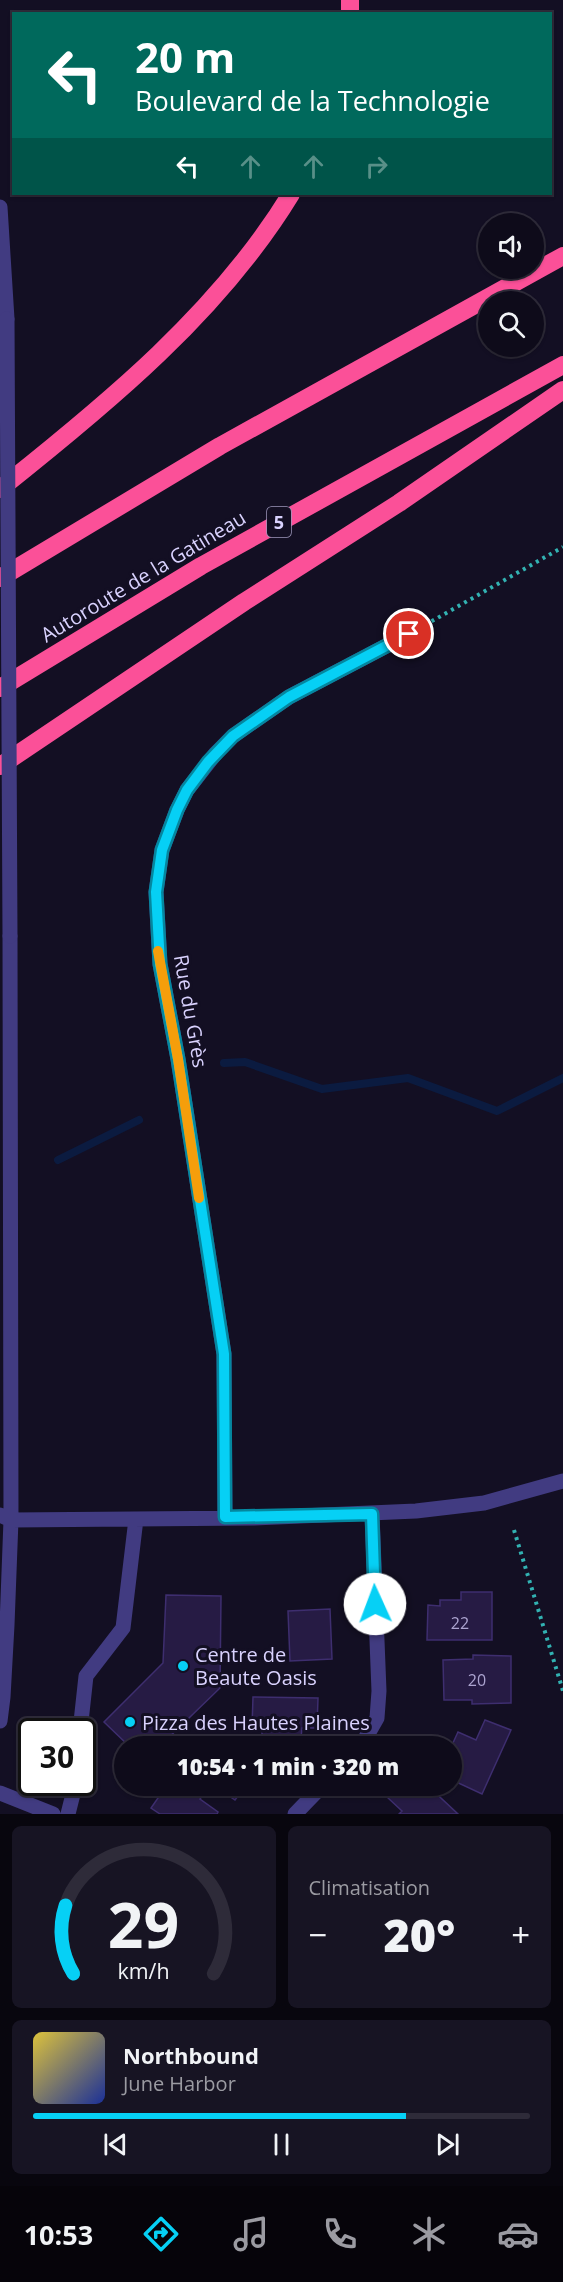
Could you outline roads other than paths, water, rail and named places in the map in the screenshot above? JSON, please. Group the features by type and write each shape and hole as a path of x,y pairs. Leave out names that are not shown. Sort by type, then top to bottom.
{"highway":[{"path":"0,489 117,392 182,329 248,255 290,195"},
{"path":"0,578 220,446 563,256"},
{"name":"Autoroute de la Gatineau","path":"0,688 201,566 563,365"},
{"path":"0,766 159,658 399,503 563,390"}],"street":[{"path":"0,207 7,319 10,936 4,1520 6,1656 0,1721"},
{"name":"Rue du Grès","path":"225,1517 224,1354 178,1059 160,964 156,892 162,850 187,790 210,759 233,736 289,697 409,634"},
{"path":"4,1520 136,1520 416,1511 484,1503 563,1480"},
{"path":"367,1736 377,1719 379,1691 372,1514"},
{"path":"81,1718 86,1676 120,1634 125,1621 136,1520"},
{"path":"0,1793 53,1814"},
{"path":"68,1814 75,1796"},
{"path":"295,1814 312,1796"}],"waterway":[{"path":"224,1063 245,1062 322,1089 408,1078 497,1111 563,1078"},
{"path":"58,1160 139,1120"}],"place":[{"name":"Centre de Beaute Oasis","path":"183,1666"},
{"name":"Pizza des Hautes Plaines","path":"130,1722"}]}
